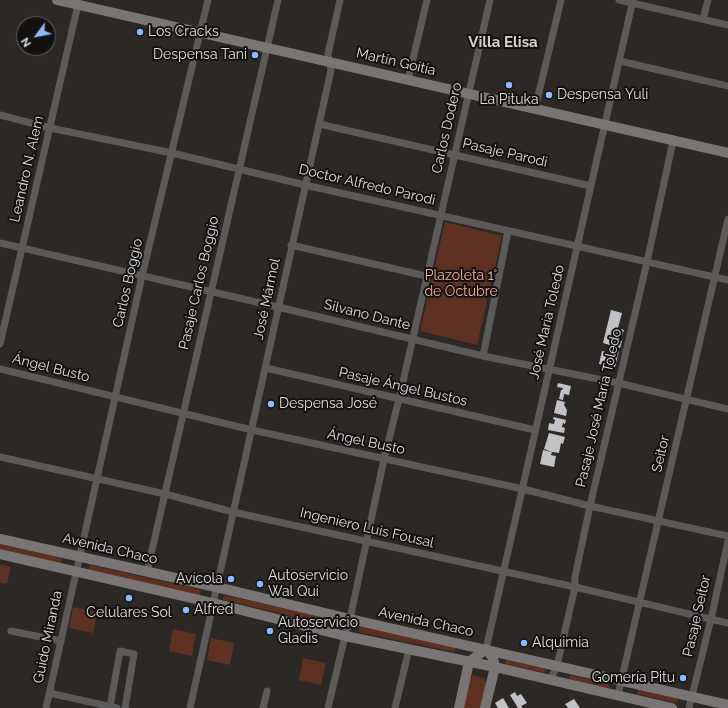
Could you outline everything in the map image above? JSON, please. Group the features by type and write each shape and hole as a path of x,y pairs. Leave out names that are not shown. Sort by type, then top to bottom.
{"main road":[{"name":"Martín Goitía","path":"57,0 78,2 200,32 728,153"},
{"name":"Avenida Chaco","path":"0,539 216,587 350,620 486,649 728,705"},
{"name":"Avenida Chaco","path":"0,554 213,603 345,636 495,667 672,708"},
{"path":"459,708 469,662 486,649 493,658 495,667 485,708"}],"street":[{"name":"Carlos Boggio","path":"76,572 142,276 208,0"},
{"name":"Pasaje Carlos Boggio","path":"147,572 184,414 210,291 278,0"},
{"name":"José Mármol","path":"190,708 266,368 291,245 331,70 328,54 340,0"},
{"path":"408,80 427,0"},
{"name":"Carlos Dodero","path":"328,708 350,620 384,459 490,0"},
{"path":"535,109 561,0"},
{"path":"619,0 728,25"},
{"path":"703,19 708,0"},
{"name":"Leandro N. Alem","path":"0,344 78,2"},
{"name":"José María Toledo","path":"486,649 633,2"},
{"path":"620,61 728,86"},
{"name":"Doctor Alfredo Parodi","path":"0,115 50,128 172,153 305,185 728,280"},
{"name":"Pasaje Parodi","path":"319,124 590,186"},
{"name":"Pasaje José María Toledo","path":"550,680 557,666 575,587 575,577 590,506 647,262 673,141"},
{"name":"Seitor","path":"618,695 728,219"},
{"path":"483,356 508,231"},
{"name":"Silvano Dante","path":"0,243 483,356 618,383 728,409"},
{"path":"291,245 426,276"},
{"name":"Pasaje Ángel Bustos","path":"266,368 535,430"},
{"name":"Ángel Busto","path":"0,369 252,430 523,489 659,522 728,536"},
{"name":"Ingeniero Luis Fousal","path":"0,457 97,480 165,494 233,512 575,587 728,623"},
{"name":"Pasaje Seitor","path":"689,708 728,541"},
{"name":"Guido Miranda","path":"46,708 76,572"},
{"path":"11,631 61,641"},
{"path":"395,708 408,649"},
{"path":"49,693 113,707 120,651 134,654 125,708"},
{"path":"263,708 267,691"}],"green space":[{"name":"Plazoleta 1° de Octubre","path":"445,222 502,236 477,345 420,331"},
{"path":"0,544 62,558 61,564 0,551"},
{"path":"0,564 11,567 7,584 0,583"},
{"path":"90,565 201,590 200,596 88,570"},
{"path":"224,595 335,620 334,626 223,600"},
{"path":"73,607 97,612 93,633 69,628"},
{"path":"360,626 456,647 454,652 358,632"},
{"path":"173,629 196,634 192,656 169,651"},
{"path":"211,638 234,643 230,665 207,660"},
{"path":"303,658 326,663 321,685 299,680"},
{"path":"507,658 547,667 545,673 505,664"},
{"path":"473,675 484,678 486,683 481,708 462,708 469,679"},
{"path":"570,675 610,684 609,690 568,681"},
{"path":"638,688 678,697 677,703 637,694"}],"building":[{"path":"611,310 622,313 618,328 624,330 622,336 615,334 614,338 622,341 620,348 603,343"},
{"path":"611,349 619,351 615,367 599,364 602,351 610,353"},
{"path":"558,383 571,386 569,395 564,394 563,400 559,399 563,388 557,387"},
{"path":"557,400 565,402 564,405 567,410 566,416 554,413"},
{"path":"554,417 566,420 562,427 565,428 564,433 548,430 549,423 554,424"},
{"path":"549,433 565,437 563,444 561,443 559,453 544,449"},
{"path":"543,450 552,452 551,455 556,456 554,467 540,464"},
{"path":"515,692 517,696 521,694 527,703 521,706 523,708 518,708 510,695"},
{"path":"503,698 509,708 498,708 495,703"},
{"path":"574,699 580,708 568,708 565,704"}],"place":[{"name":"Los Cracks","path":"140,32"},
{"name":"Despensa Tani","path":"255,55"},
{"name":"La Pituka","path":"509,85"},
{"name":"Despensa Yuli","path":"549,95"},
{"name":"Despensa José","path":"271,404"},
{"name":"Avícola","path":"231,579"},
{"name":"Autoservicio Wal Qui","path":"260,584"},
{"name":"Celulares Sol","path":"129,598"},
{"name":"Alfred","path":"186,610"},
{"name":"Autoservicio Gladis","path":"270,631"},
{"name":"Alquimia","path":"524,643"},
{"name":"Gomería Pitu","path":"683,678"}],"district":[{"name":"Villa Elisa","path":"503,42"}]}
